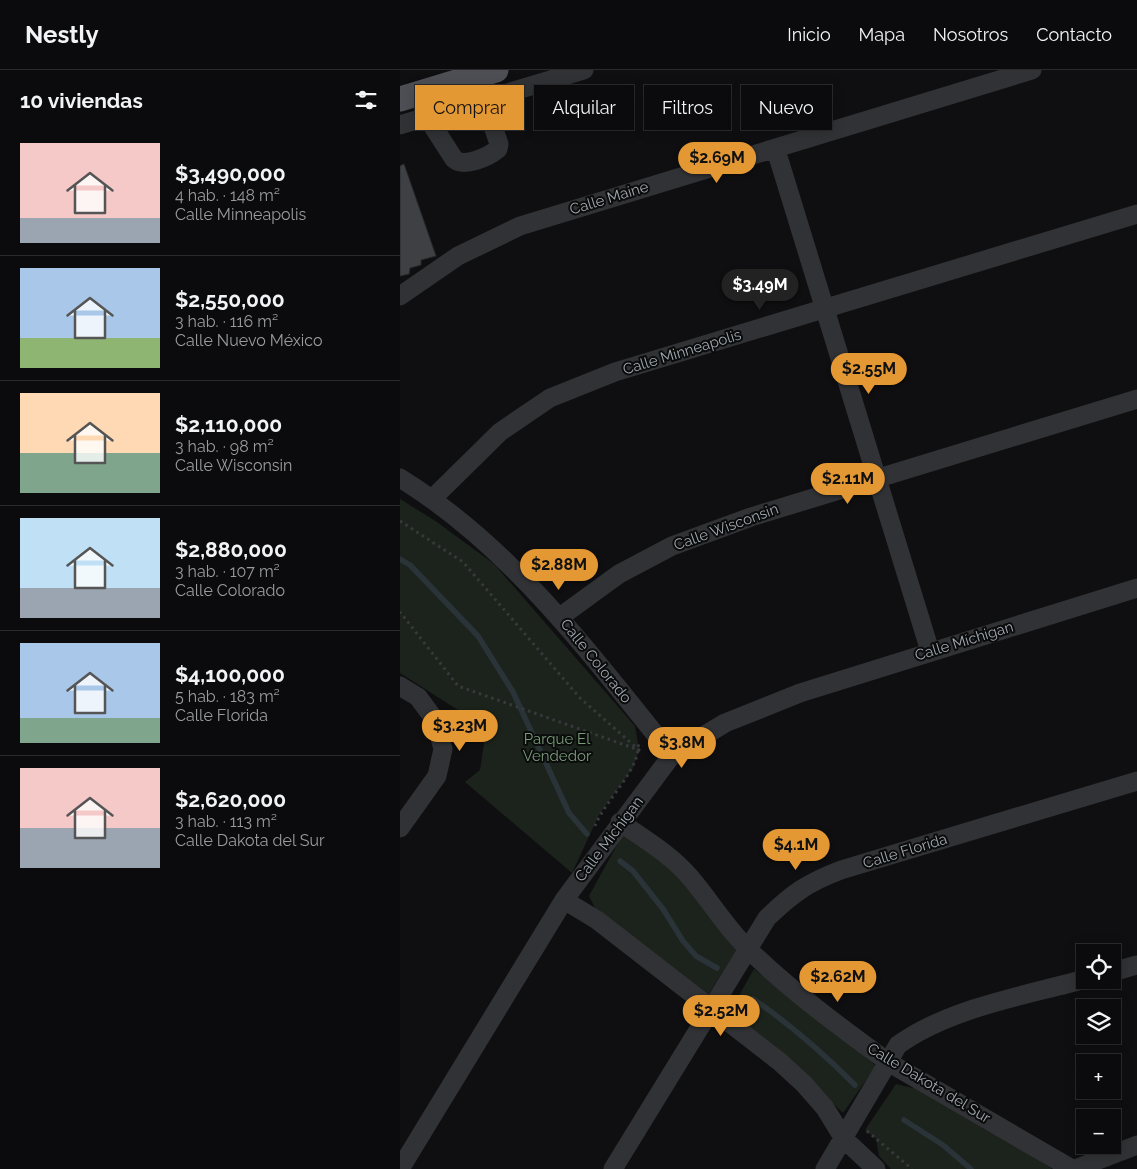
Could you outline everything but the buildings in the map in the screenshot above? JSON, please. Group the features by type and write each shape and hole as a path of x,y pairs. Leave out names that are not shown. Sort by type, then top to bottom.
{"main road":[{"path":"400,99 496,70"}],"street":[{"path":"524,88 584,70"},
{"name":"Calle Maine","path":"400,296 458,256 520,226 628,192 776,150 1032,70"},
{"path":"400,125 415,121"},
{"path":"435,130 458,163 465,163 498,149 499,144 494,130"},
{"path":"776,150 930,651"},
{"name":"Calle Minneapolis","path":"433,498 500,432 550,398 616,372 1137,214"},
{"name":"Calle Wisconsin","path":"560,617 619,574 672,546 751,517 1137,399"},
{"name":"Calle Colorado","path":"400,478 433,498 500,554 560,617 672,755"},
{"name":"Calle Míchigan","path":"400,1169 564,900 620,822 672,755 733,720 800,693 1137,588"},
{"path":"400,686 418,697 435,720 443,749 437,776 400,828"},
{"name":"Calle Florida","path":"612,1169 767,918 790,896 810,882 841,870 1137,782"},
{"name":"Calle Dakota del Sur","path":"620,822 672,860 690,876 726,926 749,950 804,998 888,1062 1074,1169"},
{"path":"564,900 597,920 713,1008 804,1084 825,1108 844,1139 876,1169"},
{"path":"1121,969 1137,965"},
{"path":"825,1169 898,1045 916,1032 945,1018 1076,982"},
{"path":"1074,1169 1137,1145"}],"path":[{"path":"400,521 463,562 580,698 639,750"},
{"path":"400,612 458,686 639,750"},
{"path":"593,833 608,801 633,768 639,750 636,734"},
{"path":"854,1122 912,1169"}],"green space":[{"name":"Parque El Vendedor","path":"400,499 437,522 494,564 635,726 639,750 633,768 599,815 572,873 465,782 480,770 484,744 472,719 400,673"},
{"path":"623,834 660,857 712,912 724,936 736,951 708,995 599,916 589,896"},
{"path":"754,969 763,976 773,976 876,1066 843,1113 779,1052 729,1013"},
{"path":"896,1084 913,1088 919,1086 1052,1169 891,1169 879,1156 876,1139 865,1130"}],"waterway":[{"path":"400,559 410,565 478,636 513,692 569,813 587,834"},
{"path":"620,861 633,871 663,909 683,941 696,956 717,968"},
{"path":"753,999 806,1039 855,1085"},
{"path":"904,1120 943,1145 971,1169"}]}
